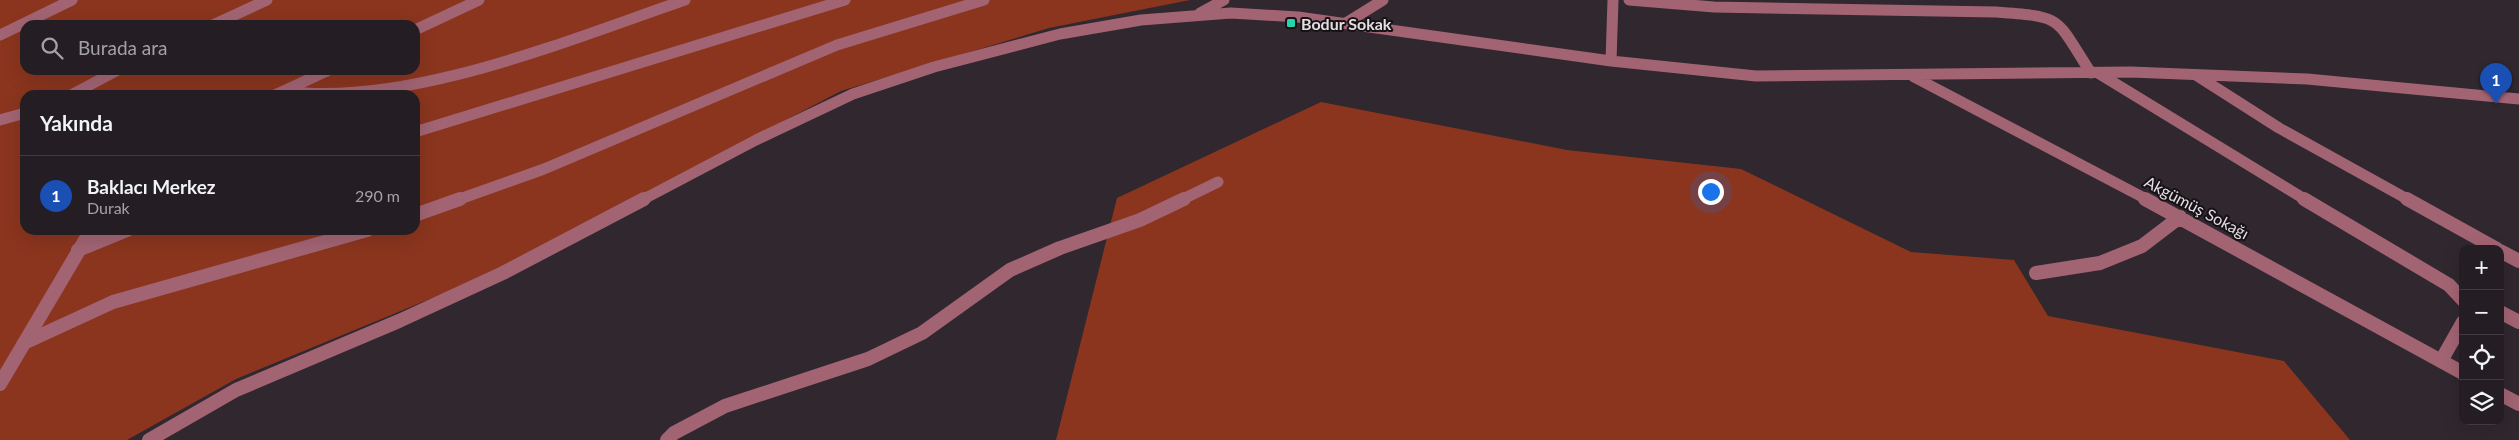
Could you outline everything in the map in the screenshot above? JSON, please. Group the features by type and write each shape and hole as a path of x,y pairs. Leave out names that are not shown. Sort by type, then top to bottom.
{"street":[{"path":"31,20 72,0"},
{"path":"224,20 267,0"},
{"path":"420,28 479,0"},
{"path":"365,90 437,78 534,52 685,0"},
{"path":"420,130 845,0"},
{"path":"420,213 552,165 829,48 869,34 984,0"},
{"path":"1196,14 1224,0"},
{"path":"1346,23 1383,0"},
{"path":"1611,61 1613,0"},
{"path":"1629,0 1714,7 1995,12 2034,15 2051,19 2060,25 2094,73 2459,291"},
{"path":"148,440 236,390 399,322 503,273 756,140 852,94 934,67 1060,34 1141,20 1196,14 1231,13 1288,16 1611,61 1756,76 2094,73 2307,78 2519,99"},
{"path":"0,35 20,25"},
{"path":"80,90 109,75"},
{"path":"286,90 318,75"},
{"path":"2196,75 2278,128 2490,245"},
{"name":"Akgümüş Sokağı","path":"1912,76 2180,217 2459,371"},
{"path":"0,120 20,114"},
{"path":"667,440 674,433 725,406 868,359 922,332 1010,270 1060,248 1140,220 1218,182"},
{"path":"2036,273 2100,263 2142,246 2180,217"},
{"path":"0,384 88,235"},
{"path":"78,250 114,235"},
{"path":"24,343 79,316 113,302 349,235"},
{"path":"2504,253 2519,261"},
{"path":"2449,285 2459,296"},
{"path":"2504,314 2519,322"},
{"path":"2441,361 2459,329"},
{"path":"2504,396 2519,404"}],"shaded area":[{"path":"0,0 1190,0 1049,28 841,91 493,273 236,379 127,440 0,440"},
{"path":"1321,102 1567,150 1741,169 1911,252 2014,260 2048,316 2284,361 2350,440 1056,440 1117,198"}],"place":[{"name":"Bodur Sokak","path":"1291,23"},
{"name":"Baklacı Merkez","path":"2496,104"}]}
